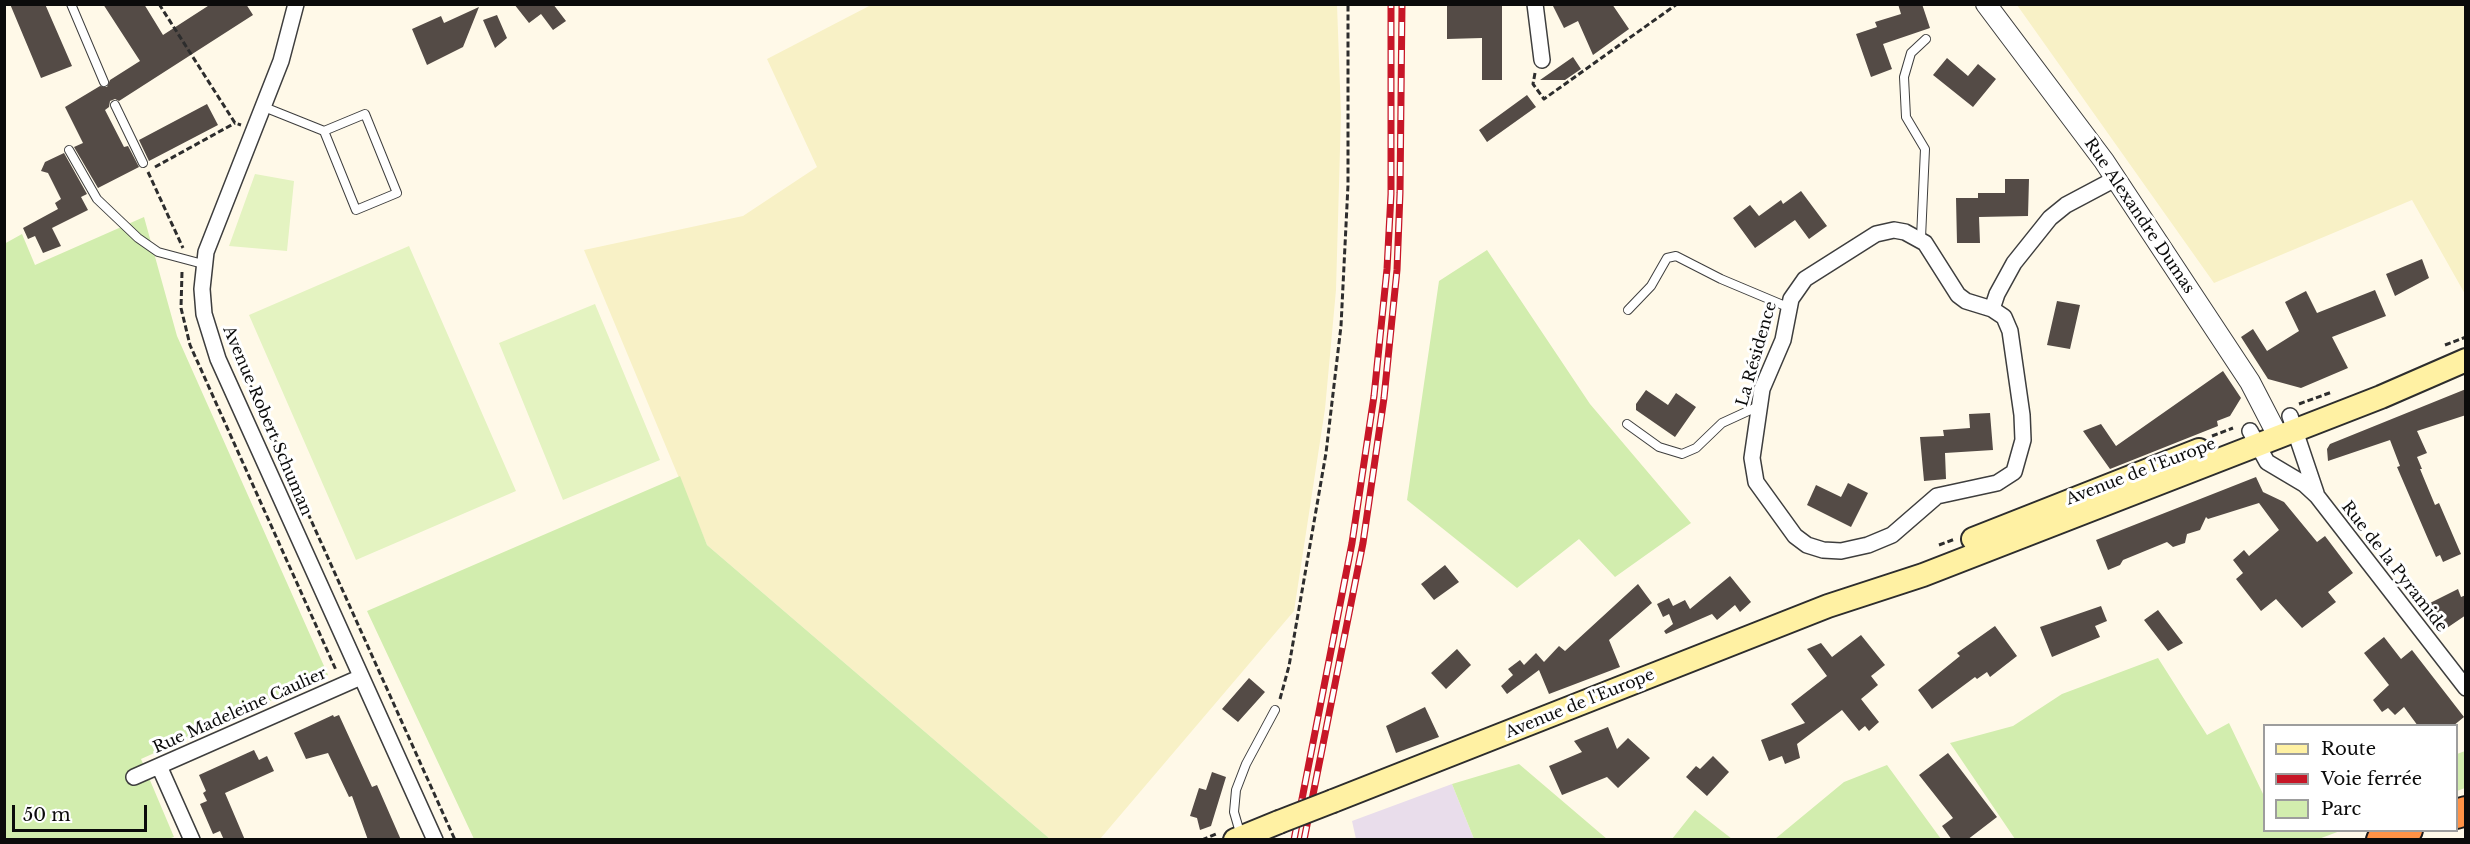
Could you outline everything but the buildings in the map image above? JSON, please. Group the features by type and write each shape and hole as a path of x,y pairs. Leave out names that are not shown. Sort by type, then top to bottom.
{"highway":[{"path":"2382,840 2405,832"}],"main road":[{"name":"Avenue de l'Europe","path":"1238,838 1828,606 1923,560 2037,512 2273,430 2366,389 2465,360"}],"street":[{"name":"Avenue Robert Schuman","path":"297,4 282,61 203,264 202,302 211,343 435,840"},
{"path":"1535,4 1542,60"},
{"name":"Rue Alexandre Dumas","path":"1986,4 2115,179 2250,382 2273,430"},
{"path":"1921,238 1958,296 1992,309 2008,273 2042,226 2066,205 2115,179"},
{"name":"La Résidence","path":"1921,238 1894,230 1867,239 1804,279 1794,294 1783,340 1765,381 1752,458 1753,475 1759,489 1795,536 1807,545 1823,550 1841,551 1876,543 1893,535 1931,499 2003,480 2017,467 2023,425 2011,341 2004,317 1992,309"},
{"name":"Rue de la Pyramide","path":"2273,430 2267,462 2304,484 2317,496"},
{"name":"Rue de la Pyramide","path":"2273,430 2317,496 2466,688"},
{"name":"Rue Madeleine Caulier","path":"134,777 361,677"},
{"path":"159,766 192,840"}],"lane":[{"path":"71,4 104,82"},
{"path":"1921,238 1925,149 1906,117 1904,77 1911,53 1926,39"},
{"path":"115,105 143,163"},
{"path":"264,107 324,131 364,114 397,193 356,210 324,131"},
{"path":"69,150 97,199 138,238 158,252 203,264"},
{"path":"1628,310 1646,292 1664,262 1671,256 1681,257 1721,279 1790,308"},
{"path":"1627,424 1659,447 1682,454 1696,448 1722,423 1759,406"},
{"path":"1238,838 1234,812 1236,790 1246,764 1275,710"}],"path":[{"path":"159,4 235,123 254,130"},
{"path":"1275,710 1289,666 1336,382 1348,185 1348,4"},
{"path":"1542,60 1533,84 1544,99 1677,4"},
{"path":"147,171 235,123"},
{"path":"232,346 455,840"}],"shaded area":[{"path":"871,5 1337,5 1341,114 1336,290 1325,409 1294,611 1100,839 1050,839 707,545 584,250 743,216 817,167 767,59"},
{"path":"2017,5 2465,5 2465,294 2412,200 2214,283"},
{"path":"1452,784 1474,839 1356,839 1352,821"}],"green space":[{"path":"255,174 294,181 287,251 229,246"},
{"path":"144,217 177,336 328,675 141,759 174,837 168,839 5,839 4,244 22,234 35,265"},
{"path":"409,246 516,491 356,560 249,315"},
{"path":"1487,250 1590,404 1691,523 1615,577 1579,539 1517,588 1407,500 1439,281"},
{"path":"595,304 660,460 563,500 499,343"},
{"path":"680,476 707,545 1050,839 474,839 367,611"},
{"path":"2158,658 2207,735 2229,723 2263,794 2263,832 2337,832 2316,840 2015,839 1950,743 2013,726 2062,694"},
{"path":"2465,751 2465,788 2458,791 2458,754"},
{"path":"1519,764 1607,839 1474,839 1452,784"},
{"path":"1887,765 1941,839 1775,839 1844,782"},
{"path":"1695,810 1732,839 1672,839"}],"railway":[{"path":"1294,840 1352,543 1374,396 1387,269 1391,194 1391,4"},
{"path":"1304,840 1363,543 1384,398 1397,270 1402,4"}]}
